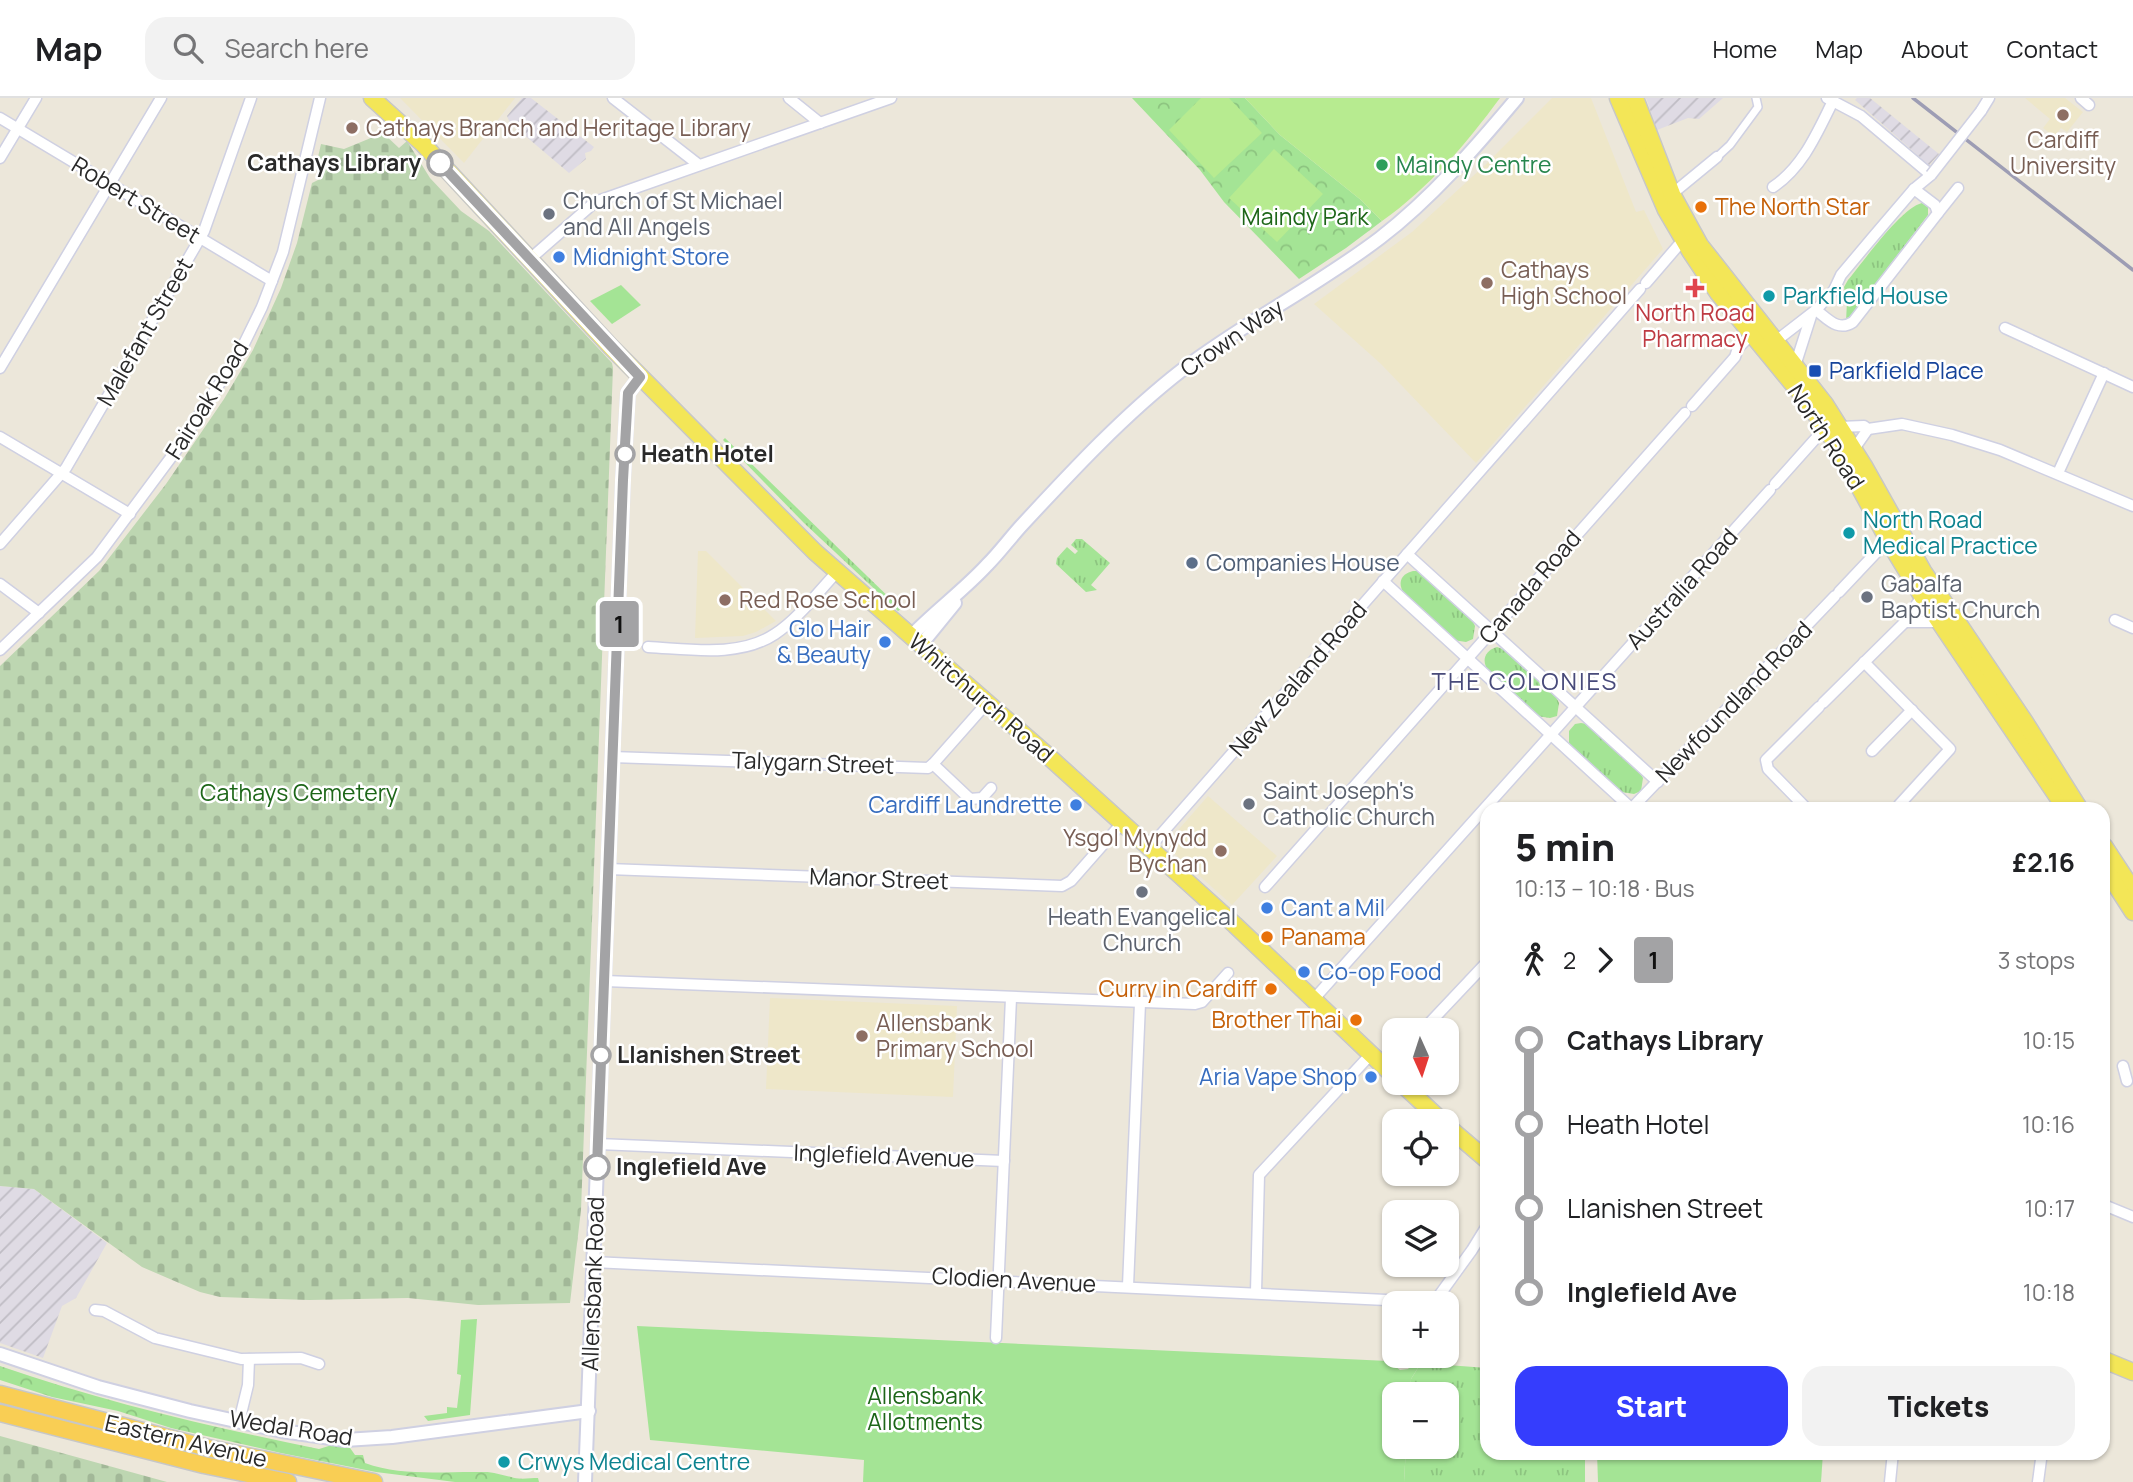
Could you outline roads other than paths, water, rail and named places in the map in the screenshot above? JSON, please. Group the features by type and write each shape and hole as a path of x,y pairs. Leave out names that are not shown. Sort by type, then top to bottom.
{"highway":[{"name":"Eastern Avenue","path":"0,1395 208,1448 374,1482"},
{"name":"Eastern Avenue","path":"0,1413 204,1465 288,1482"}],"main road":[{"name":"Whitchurch Road","path":"372,98 423,144 640,377 837,572 1122,823 1382,1062"},
{"name":"North Road","path":"1618,98 1666,210 1683,240 1718,293 1751,335 1795,366 1832,428 1888,540 1922,596 2061,802"},
{"name":"North Road","path":"1635,98 1672,194 1700,245 1773,350 1832,428 1854,449 1923,571 2075,802"},
{"path":"2110,855 2133,890"},
{"path":"2110,876 2133,912"},
{"path":"1415,1096 1429,1109"},
{"path":"1459,1136 1480,1154"},
{"path":"2110,1362 2133,1372"}],"street":[{"path":"0,158 36,98"},
{"path":"0,368 160,98"},
{"name":"Malefant Street","path":"0,544 62,473 200,238 251,98"},
{"name":"Fairoak Road","path":"0,650 97,557 183,441 230,369 253,326 272,281 291,223 320,98"},
{"path":"612,98 699,165"},
{"path":"789,98 820,122"},
{"path":"530,259 590,205 891,98"},
{"name":"Crown Way","path":"915,641 937,610 960,594 1099,445 1153,394 1211,349 1352,259 1399,223 1451,174 1517,98"},
{"path":"1672,194 1733,142 1758,107 1756,98"},
{"path":"1773,350 1834,290 1841,275 1914,189 1931,175 1989,98"},
{"path":"1773,187 1785,179 1807,152 1830,99 1860,117 1931,175"},
{"name":"Robert Street","path":"0,118 272,281"},
{"path":"1813,313 1839,327 1853,322 1958,188"},
{"path":"1914,189 1934,205 1938,213"},
{"name":"New Zealand Road","path":"1149,848 1683,240"},
{"path":"1795,366 1813,313"},
{"path":"2005,328 2133,387"},
{"path":"1773,350 1804,333"},
{"name":"Canada Road","path":"1265,887 1735,357 1738,348 1751,335"},
{"path":"2058,473 2104,373"},
{"name":"Allensbank Road","path":"585,1482 628,393 640,377"},
{"path":"1832,428 1864,426 1868,429 1893,424 1917,426 2000,450 2133,506"},
{"name":"Australia Road","path":"1491,802 1772,487 1832,428"},
{"path":"1854,449 1868,429"},
{"path":"0,437 130,514"},
{"name":"Newfoundland Road","path":"1638,802 1888,540"},
{"path":"1407,554 1658,782"},
{"path":"648,647 724,650 759,642 785,626 837,572"},
{"path":"1383,581 1625,802"},
{"path":"0,584 39,613"},
{"path":"1800,802 1766,765 1766,760 1905,622 1922,596"},
{"path":"2115,620 2133,628"},
{"path":"1905,622 1939,622"},
{"path":"1864,662 1950,749 1902,802"},
{"path":"986,704 933,764 970,799 982,799 992,788"},
{"path":"1872,751 1912,710"},
{"name":"Talygarn Street","path":"612,757 928,768 933,764"},
{"name":"Australia Road","path":"1313,1000 1480,814"},
{"name":"Manor Street","path":"608,869 1062,886 1071,881 1122,823"},
{"path":"1434,1018 1480,969"},
{"path":"605,981 1199,1004 1228,973"},
{"path":"996,1338 1011,998"},
{"path":"1128,1286 1139,1003"},
{"path":"1256,1292 1259,1175 1371,1054"},
{"name":"Inglefield Avenue","path":"597,1144 1004,1161"},
{"path":"2110,1207 2133,1217"},
{"path":"1442,1291 1480,1237"},
{"name":"Clodien Avenue","path":"593,1262 1382,1299"},
{"path":"95,1310 104,1311 155,1338 249,1359 301,1358 319,1364"},
{"name":"Wedal Road","path":"0,1354 98,1387 239,1422 307,1435 356,1440 589,1411"},
{"path":"239,1422 248,1385 249,1359"},
{"path":"1890,1482 1892,1460"},
{"path":"2039,1482 2041,1460"}],"railway":[{"path":"1913,98 2133,270"}],"place":[{"name":"Cardiff University","path":"2063,115"},
{"name":"Cathays Branch and Heritage Library","path":"352,128"},
{"name":"Cathays Library","path":"440,163"},
{"name":"Maindy Centre","path":"1382,165"},
{"name":"The North Star","path":"1701,207"},
{"name":"Church of St Michael and All Angels","path":"549,214"},
{"name":"Midnight Store","path":"559,257"},
{"name":"Cathays High School","path":"1487,283"},
{"name":"North Road Pharmacy","path":"1695,288"},
{"name":"Parkfield House","path":"1769,296"},
{"name":"Parkfield Place","path":"1815,371"},
{"name":"Heath Hotel","path":"625,454"},
{"name":"North Road Medical Practice","path":"1849,533"},
{"name":"Companies House","path":"1192,563"},
{"name":"Gabalfa Baptist Church","path":"1867,597"},
{"name":"Red Rose School","path":"725,600"},
{"name":"Glo Hair & Beauty","path":"885,642"},
{"name":"Saint Joseph's Catholic Church","path":"1249,804"},
{"name":"Cardiff Laundrette","path":"1076,805"},
{"name":"Ysgol Mynydd Bychan","path":"1221,851"},
{"name":"Heath Evangelical Church","path":"1142,892"},
{"name":"Cant a Mil","path":"1267,908"},
{"name":"Panama","path":"1267,937"},
{"name":"Co-op Food","path":"1304,972"},
{"name":"Curry in Cardiff","path":"1271,989"},
{"name":"Brother Thai","path":"1356,1020"},
{"name":"Allensbank Primary School","path":"862,1036"},
{"name":"Llanishen Street","path":"601,1055"},
{"name":"Aria Vape Shop","path":"1371,1077"},
{"name":"Inglefield Ave","path":"597,1167"},
{"name":"Crwys Medical Centre","path":"504,1462"}],"district":[{"name":"THE COLONIES","path":"1525,682"}],"park label":[{"name":"Maindy Park","path":"1305,217"},
{"name":"Cathays Cemetery","path":"299,793"},
{"name":"Allensbank Allotments","path":"925,1409"}]}
